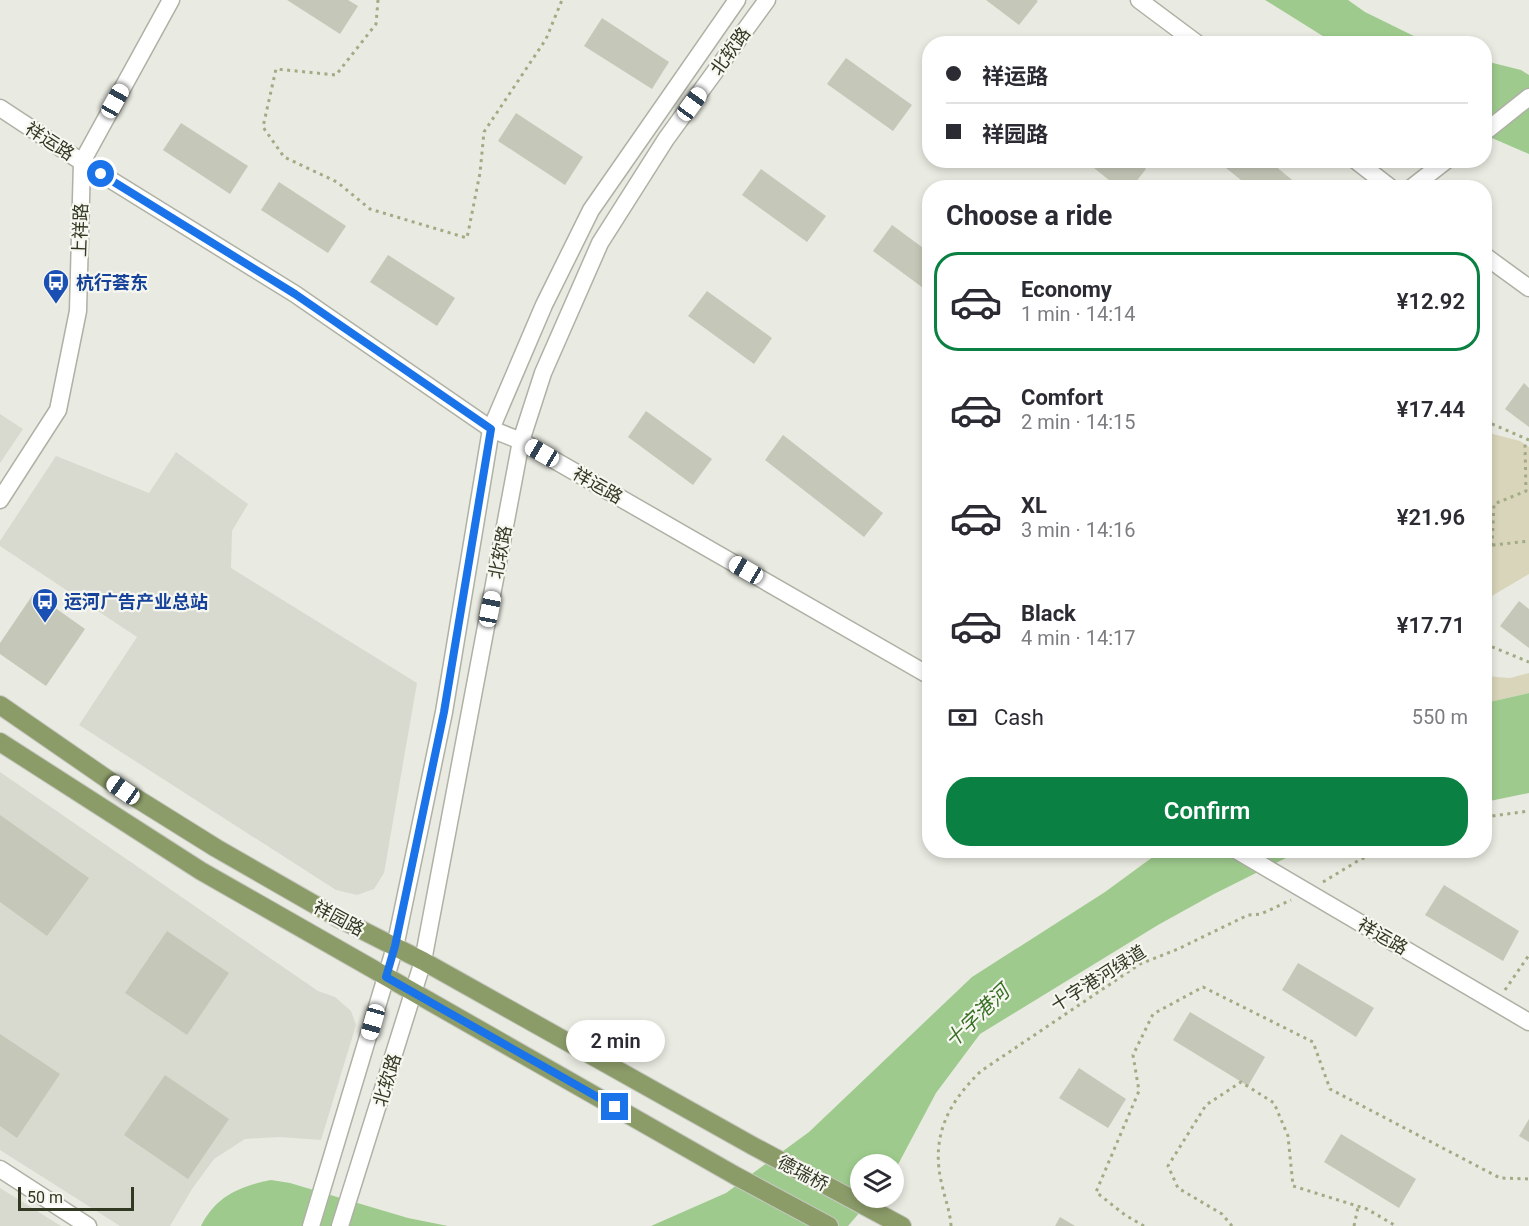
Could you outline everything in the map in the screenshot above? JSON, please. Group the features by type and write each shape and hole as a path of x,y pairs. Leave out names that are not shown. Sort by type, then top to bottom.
{"main road":[{"name":"祥园路","path":"0,705 123,790 216,848 338,918 423,961 753,1146"},
{"name":"祥园路","path":"0,742 201,871 735,1176"},
{"name":"德瑞桥","path":"753,1146 902,1226"},
{"name":"德瑞桥","path":"735,1176 829,1226"}],"street":[{"name":"上祥路","path":"0,500 58,410 78,311 82,162 171,0"},
{"name":"北软路","path":"311,1226 395,946 444,712 491,429 544,305 591,210 737,0"},
{"name":"北软路","path":"340,1226 423,961 521,441 543,373 600,243 666,139 767,0"},
{"path":"1139,0 1187,36"},
{"path":"1492,126 1529,97"},
{"name":"祥运路","path":"0,108 82,162 295,294 491,429 521,441 922,671"},
{"path":"1365,168 1381,180"},
{"path":"1422,180 1437,168"},
{"path":"1492,261 1529,288"},
{"name":"祥运路","path":"1250,858 1529,1022"},
{"path":"0,1169 88,1226"}],"path":[{"path":"378,0 376,24 336,75 276,69 263,127 284,157 337,182 370,209 467,238 480,173 484,132 546,39 562,0"},
{"path":"1492,424 1529,440"},
{"path":"1525,444 1528,491 1494,504 1492,546 1529,541"},
{"path":"1492,647 1529,662"},
{"path":"1492,816 1529,811"},
{"name":"十字港河绿道","path":"951,1226 951,1213 941,1183 939,1140 948,1113 959,1092 981,1071 1140,964 1178,950 1248,915 1262,914 1307,892 1364,858"},
{"path":"1496,1003 1529,955"},
{"path":"1144,1226 1125,1215 1096,1192 1139,1091 1133,1055 1152,1014 1203,987 1313,1042 1330,1089 1500,1178 1529,1179"},
{"path":"1232,1226 1222,1214 1178,1188 1168,1166 1206,1105 1241,1082 1274,1103 1288,1136 1293,1186 1358,1207 1396,1226"},
{"path":"1354,1226 1358,1207"}],"shaded area":[{"path":"0,414 23,429 0,463"},
{"path":"1492,434 1520,441 1529,447 1529,574 1492,596"},
{"path":"176,452 248,504 232,531 231,568 417,683 384,873 374,889 357,895 336,890 79,725 137,637 0,546 0,541 56,456 149,493"},
{"path":"1529,673 1529,693 1492,701 1492,677 1510,678"},
{"path":"0,772 318,991 335,997 351,1011 356,1025 321,1140 280,1137 245,1139 214,1159 192,1189 170,1226 120,1226 0,1150"},
{"path":"0,1188 61,1226 0,1226"}],"water":[{"path":"1265,0 1348,0 1365,12 1414,36 1323,36"},
{"path":"1492,63 1521,70 1529,75 1529,154 1492,138"},
{"path":"1529,693 1529,793 1492,801 1492,701"},
{"name":"十字港河","path":"1151,858 1286,858 1158,925 980,1034 936,1093 904,1154 850,1154 850,1208 864,1208 848,1226 651,1226 726,1193 809,1132 972,977 1105,892"},
{"path":"271,1180 290,1183 408,1218 448,1226 201,1226 214,1207 230,1194 239,1189"}],"building":[{"path":"287,0 348,0 358,6 340,34"},
{"path":"986,0 1036,0 1038,1 1019,25"},
{"path":"602,18 669,62 652,89 584,46"},
{"path":"846,58 912,105 893,131 827,84"},
{"path":"516,113 583,157 565,185 498,141"},
{"path":"181,123 248,166 230,194 163,150"},
{"path":"1094,168 1146,169 1137,180 1109,180"},
{"path":"1226,168 1278,168 1292,180 1241,180"},
{"path":"761,169 826,216 807,242 742,195"},
{"path":"279,182 346,226 328,253 261,210"},
{"path":"892,225 922,247 922,287 873,251"},
{"path":"388,255 455,298 437,326 370,282"},
{"path":"707,291 772,338 754,364 688,316"},
{"path":"1524,383 1529,388 1529,427 1505,409"},
{"path":"646,411 712,459 693,485 628,437"},
{"path":"783,435 883,513 864,537 765,460"},
{"path":"34,593 85,629 46,686 0,654 0,643"},
{"path":"1519,601 1529,609 1529,648 1500,626"},
{"path":"0,815 89,878 47,936 0,902"},
{"path":"1444,885 1519,931 1503,961 1425,915"},
{"path":"167,931 229,973 187,1035 125,993"},
{"path":"1298,963 1374,1008 1356,1037 1282,990"},
{"path":"1190,1012 1265,1057 1248,1086 1173,1040"},
{"path":"0,1034 60,1074 17,1138 0,1126"},
{"path":"1079,1068 1126,1099 1108,1128 1059,1098"},
{"path":"165,1075 229,1119 188,1179 124,1135"},
{"path":"1529,1119 1529,1142 1519,1136"},
{"path":"1341,1134 1416,1179 1399,1208 1324,1162"},
{"path":"1060,1217 1075,1226 1055,1226"}],"place":[{"name":"杭行荟东","path":"56,305"},
{"name":"运河广告产业总站","path":"45,624"}],"route":[{"path":"101,174 295,294 491,429 444,712 395,946 386,977 615,1107"}]}
